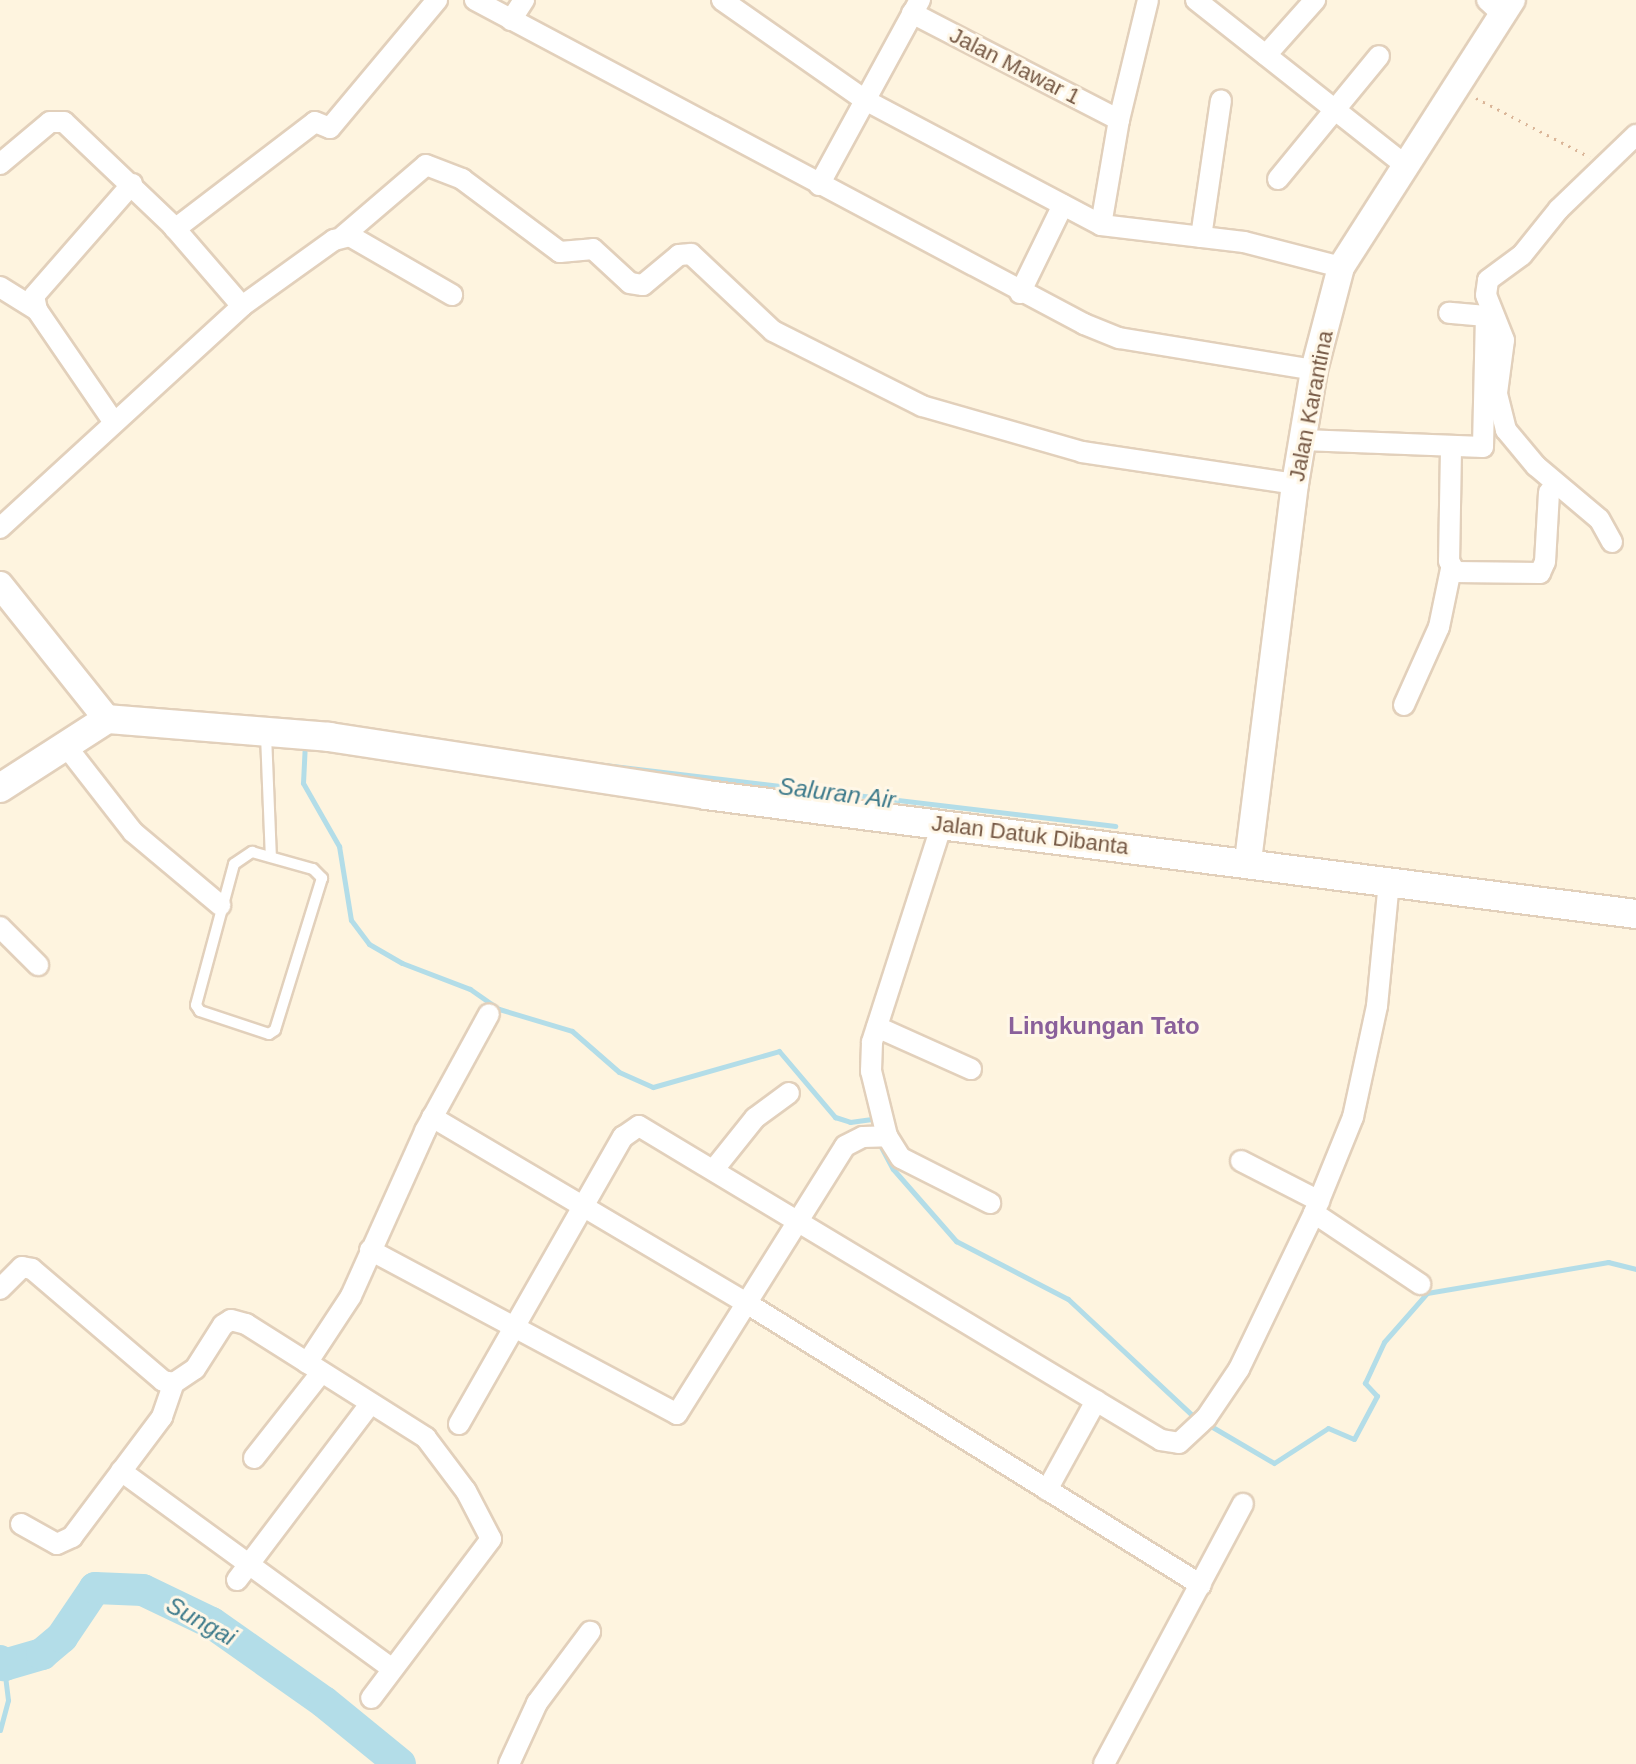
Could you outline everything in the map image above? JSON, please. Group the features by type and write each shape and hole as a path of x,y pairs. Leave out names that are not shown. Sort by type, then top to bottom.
{"main road":[{"name":"Jalan Datuk Dibanta","path":"107,719 319,736 706,795 1248,861 1636,914"},
{"path":"0,788 107,719"}],"street":[{"path":"175,229 315,122 330,128 437,0"},
{"path":"475,0 1020,293 1119,338 1314,370"},
{"path":"511,20 524,0"},
{"path":"722,0 865,100 1101,225 1280,249 1341,267"},
{"path":"1101,225 1119,120 1148,0"},
{"path":"1196,0 1405,165"},
{"path":"1266,55 1315,0"},
{"name":"Jalan Karantina","path":"1248,861 1295,484 1314,370 1341,267 1456,85 1500,5"},
{"path":"819,185 916,7"},
{"name":"Jalan Mawar 1","path":"916,7 1119,120"},
{"path":"1278,179 1338,112 1379,56"},
{"path":"1201,237 1221,100"},
{"path":"0,164 44,126 60,121 132,184 242,306"},
{"path":"1612,542 1599,519 1536,466 1506,430 1497,393 1504,340 1486,295 1488,280 1522,255 1636,135"},
{"path":"0,528 113,421 242,306 343,236 426,165 462,179 560,252 593,249 637,286 679,255 691,254 773,331 922,406 1082,452 1295,484"},
{"path":"37,310 35,291 132,184"},
{"path":"1020,293 1063,205"},
{"path":"343,236 452,295"},
{"path":"0,287 37,310 113,421"},
{"path":"1303,440 1451,449 1483,447 1486,316 1449,313"},
{"path":"1404,705 1439,627 1451,569 1451,449"},
{"path":"1451,569 1540,573 1545,562 1549,492"},
{"path":"4,598 107,719"},
{"path":"66,746 133,832 220,905"},
{"path":"942,824 877,1027 871,1071 887,1136 901,1158 990,1203"},
{"path":"459,1424 623,1137 639,1126 802,1220 1161,1440 1179,1443 1189,1435 1239,1369 1316,1207 1353,1117 1372,1042 1389,881"},
{"path":"0,927 38,965"},
{"path":"254,1458 314,1368 351,1296 432,1117 489,1014"},
{"path":"877,1027 971,1069"},
{"path":"715,1168 755,1118 789,1093"},
{"path":"432,1117 748,1304 1201,1585"},
{"path":"370,1250 677,1414 802,1220 845,1146 863,1137 887,1136"},
{"path":"1241,1161 1316,1207 1420,1284"},
{"path":"0,1289 22,1267 32,1269 163,1381 174,1383"},
{"path":"21,1524 57,1544 72,1537 162,1417 174,1383 195,1369 231,1320 246,1324 426,1438 466,1491 491,1539 371,1698"},
{"path":"1047,1490 1096,1401"},
{"path":"237,1580 370,1404"},
{"path":"121,1471 393,1669"},
{"path":"1104,1764 1243,1504"},
{"path":"509,1764 537,1703 590,1632"}],"lane":[{"path":"265,733 271,857"},
{"path":"252,852 271,857 318,871 322,878 273,1032 197,1007 220,905 237,858 252,852"}],"path":[{"path":"1456,85 1497,111 1574,145 1602,169"}],"waterway":[{"path":"305,742 303,783 339,846 351,920 369,944 402,963 470,989 499,1009 572,1031 619,1072 653,1087 779,1051 835,1117 850,1122 872,1119 875,1127"},
{"name":"Saluran Air","path":"596,764 1115,826"},
{"path":"880,1145 893,1169 956,1241 1068,1299 1195,1418"},
{"path":"1209,1425 1274,1463 1328,1428 1354,1439 1377,1396 1365,1383 1384,1342 1427,1293 1608,1262 1636,1269"},
{"name":"Sungai","path":"0,1661 4,1665 42,1654 62,1637 95,1588 143,1590 212,1623 324,1702 400,1764"},
{"path":"0,1730 8,1700 4,1665"}],"district":[{"name":"Lingkungan Tato","path":"1104,1026"}]}
